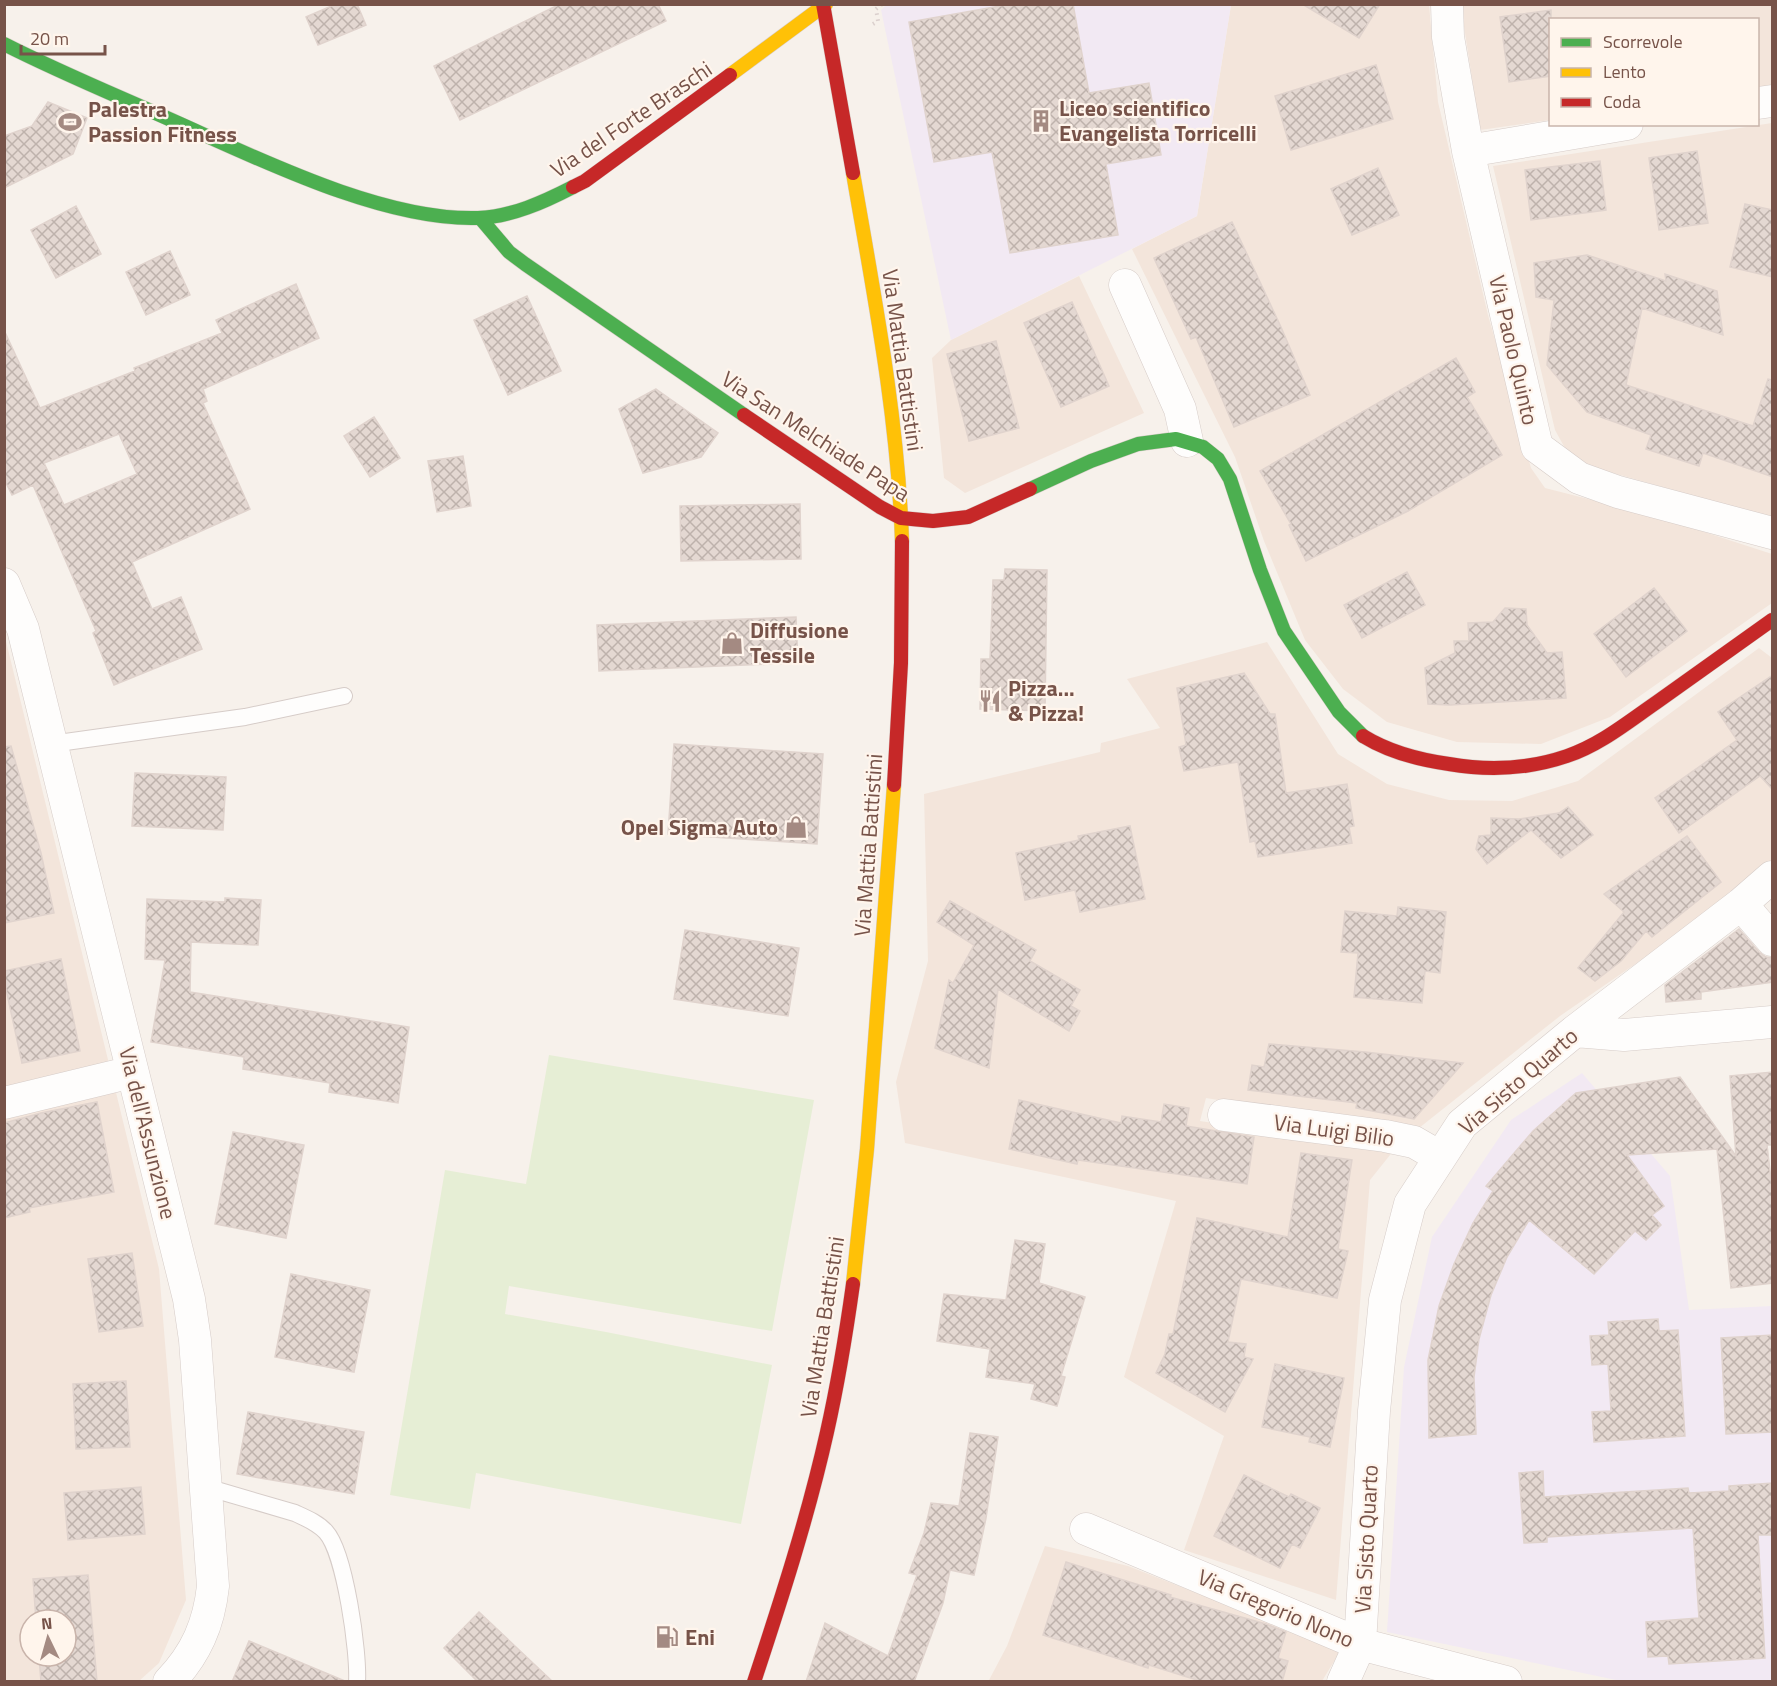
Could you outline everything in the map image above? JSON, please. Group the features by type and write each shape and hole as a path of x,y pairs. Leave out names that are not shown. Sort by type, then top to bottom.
{"street":[{"name":"Via Paolo Quinto","path":"1447,4 1448,37 1468,150 1537,447 1579,478 1618,492 1773,533"},
{"name":"Via del Forte Braschi","path":"4,44 229,146 360,198 420,213 481,219 553,197 585,181 824,5"},
{"name":"Via Mattia Battistini","path":"754,1682 806,1514 828,1431 841,1359 860,1218 872,1090 898,706 903,590 898,476 885,371 854,170 824,5"},
{"path":"1468,150 1616,126"},
{"name":"Via San Melchiade Papa","path":"481,219 509,252 525,264 774,436 880,507 901,518 933,521 959,519 1119,450 1163,440 1187,441 1203,447 1218,459 1230,479 1273,606 1284,632 1306,666 1339,712 1360,734 1375,743 1406,755 1438,764 1498,768 1527,766 1568,756 1587,749 1609,736 1773,620"},
{"path":"1125,285 1180,409 1187,441"},
{"name":"Via dell'Assunzione","path":"4,584 23,629 189,1299 195,1340 213,1586 202,1635 192,1655 169,1682"},
{"name":"Via Sisto Quarto","path":"1343,1682 1360,1644 1374,1411 1385,1300 1410,1204 1462,1124 1575,1031 1773,877"},
{"path":"1741,904 1773,940"},
{"path":"1575,1031 1624,1035 1773,1022"},
{"path":"4,1103 132,1072"},
{"name":"Via Luigi Bilio","path":"1224,1115 1385,1136 1414,1142 1440,1157"},
{"name":"Via Gregorio Nono","path":"1086,1528 1360,1644 1506,1682"}],"lane":[{"path":"51,744 245,717 344,696"},
{"path":"206,1487 295,1513 327,1533 339,1556 354,1634 357,1682"}],"path":[{"path":"873,24 878,21 876,9 882,4"}],"shaded area":[{"path":"887,4 1231,5 1197,216 951,340 881,10"},
{"path":"1463,4 1772,5 1772,86 1759,88 1759,18 1549,18 1549,120 1480,130 1461,7"},
{"path":"1231,5 1429,5 1438,102 1488,315 1531,468 1545,488 1655,516 1772,554 1772,603 1610,717 1541,744 1457,742 1387,722 1343,689 1305,640 1264,541 1235,457 1132,249 1197,216"},
{"path":"1772,123 1772,518 1592,467 1566,450 1555,430 1493,166"},
{"path":"1079,276 1144,413 965,493 944,478 932,358 951,340"},
{"path":"4,633 159,1269 186,1600 159,1663 139,1681 5,1681"},
{"path":"1267,642 1338,754 1387,784 1449,800 1512,801 1578,781 1759,648 1772,658 1772,859 1725,902 1560,1016 1414,1132 1206,1098 1200,1121 1394,1150 1370,1180 1336,1600 1184,1550 1224,1436 1124,1377 1176,1201 905,1143 896,1082 928,961 924,794 1100,752 1101,743 1160,728 1127,679"},
{"path":"1582,1073 1670,1176 1689,1310 1772,1306 1772,1681 1621,1681 1387,1632 1404,1367 1432,1237 1511,1120"},
{"path":"1045,1546 1128,1566 1341,1650 1322,1681 988,1682 1007,1646"}],"green space":[{"path":"549,1055 814,1100 772,1331 509,1286 505,1314 772,1365 741,1524 476,1473 470,1509 390,1495 445,1170 526,1184"}],"building":[{"path":"336,4 357,4 366,25 318,45 306,17"},
{"path":"560,4 658,4 666,21 460,120 434,66"},
{"name":"Liceo scientifico Evangelista Torricelli","path":"1011,4 1073,4 1089,93 1149,83 1161,155 1106,164 1118,235 1010,253 992,152 934,162 909,22"},
{"path":"1302,4 1380,4 1359,38"},
{"path":"1551,10 1549,76 1509,82 1500,17"},
{"path":"1376,65 1393,119 1291,150 1275,96"},
{"path":"48,102 87,118 73,154 4,188 4,136 32,126"},
{"path":"1697,151 1708,223 1659,230 1649,158"},
{"path":"1600,161 1606,210 1531,220 1525,170"},
{"path":"1378,168 1399,215 1352,235 1331,189"},
{"path":"1745,204 1773,210 1773,277 1730,267"},
{"path":"76,206 101,254 56,278 31,230"},
{"path":"1232,222 1310,395 1234,427 1196,337 1191,339 1154,258"},
{"path":"170,251 190,295 146,315 126,272"},
{"path":"1587,255 1666,281 1665,274 1717,291 1723,335 1642,308 1626,385 1753,426 1768,379 1773,380 1773,477 1703,453 1699,466 1646,449 1651,435 1587,412 1547,365 1554,300 1536,297 1534,263"},
{"path":"296,284 319,338 203,389 207,401 203,403 250,509 132,562 152,609 181,597 202,649 114,685 93,633 96,631 33,485 12,495 4,479 4,330 40,408 135,371 134,368 222,333 216,320","holes":["119,434 137,474 64,505 44,463"]},
{"path":"527,296 561,371 508,395 474,320"},
{"path":"1072,302 1109,386 1061,407 1024,323"},
{"path":"996,341 1019,428 969,441 947,354"},
{"path":"1456,358 1475,392 1467,397 1502,455 1408,511 1306,561 1289,525 1291,524 1260,471"},
{"path":"656,389 718,433 701,457 643,473 619,409"},
{"path":"374,417 400,458 370,477 344,436"},
{"path":"463,456 471,506 437,512 428,461"},
{"path":"800,504 801,559 681,561 680,506"},
{"path":"1005,569 1047,570 1045,711 980,709 981,659 990,659 993,580 1004,580"},
{"path":"1407,572 1425,605 1362,638 1344,605"},
{"path":"1654,588 1687,631 1626,677 1594,634"},
{"path":"1505,608 1526,609 1527,625 1547,653 1562,652 1566,698 1450,705 1428,704 1425,668 1455,653 1454,641 1469,641 1468,623 1493,622"},
{"path":"796,617 798,663 599,671 597,625"},
{"path":"1244,673 1270,714 1275,714 1286,793 1347,784 1354,826 1349,827 1352,843 1258,857 1255,841 1250,842 1238,762 1184,771 1179,747 1186,745 1177,688"},
{"path":"1773,675 1773,790 1760,776 1679,833 1655,798 1737,740 1718,712"},
{"path":"674,744 823,754 817,844 668,834"},
{"path":"11,746 41,853 54,913 4,923 4,747"},
{"path":"135,773 226,777 223,830 132,826"},
{"path":"1568,807 1593,835 1561,858 1531,830 1487,864 1476,849 1479,836 1491,835 1491,818 1519,819 1559,813"},
{"path":"1130,826 1145,899 1080,912 1075,890 1025,900 1016,853 1079,840 1078,836"},
{"path":"1687,836 1721,882 1652,937 1646,931 1621,961 1595,981 1578,968 1624,912 1604,894"},
{"path":"225,898 261,900 258,945 191,942 190,992 409,1027 398,1103 329,1092 330,1083 243,1069 244,1057 151,1042 165,960 145,959 147,899 225,902"},
{"path":"950,901 1036,950 1030,961 1080,990 1071,1006 1080,1011 1069,1031 998,989 989,1068 935,1048 949,980 953,983 974,945 937,922"},
{"path":"1398,907 1446,912 1440,973 1425,971 1422,1003 1354,997 1358,953 1341,952 1345,911 1397,916"},
{"path":"1739,929 1759,952 1766,957 1773,958 1773,982 1701,992 1701,999 1666,1002 1665,985"},
{"path":"685,930 799,948 788,1016 674,999"},
{"path":"61,959 80,1051 22,1063 4,971"},
{"path":"1269,1044 1463,1063 1414,1119 1356,1108 1357,1103 1248,1090 1252,1065 1264,1067"},
{"path":"1773,1072 1773,1145 1767,1145 1773,1197 1773,1283 1731,1288 1717,1149 1627,1155 1664,1206 1652,1215 1661,1225 1646,1240 1635,1231 1594,1274 1529,1220 1507,1257 1491,1295 1479,1339 1474,1377 1476,1434 1429,1438 1428,1360 1439,1306 1454,1264 1473,1223 1493,1191 1486,1186 1533,1131 1576,1093 1680,1077 1736,1156 1730,1076"},
{"path":"1019,1100 1121,1123 1122,1116 1161,1122 1164,1104 1189,1108 1186,1126 1254,1137 1247,1184 1078,1160 1077,1164 1009,1149"},
{"path":"97,1102 114,1192 29,1208 30,1212 4,1218 4,1123"},
{"path":"233,1132 304,1145 286,1238 215,1224"},
{"path":"1301,1153 1352,1160 1338,1249 1348,1251 1337,1298 1241,1279 1228,1342 1246,1344 1244,1357 1253,1359 1225,1412 1156,1373 1165,1354 1169,1334 1173,1334 1197,1218 1288,1237"},
{"path":"1015,1240 1045,1244 1039,1283 1085,1297 1061,1376 1065,1377 1057,1406 1031,1399 1035,1384 986,1377 990,1349 937,1341 944,1294 1006,1300"},
{"path":"132,1253 143,1326 99,1332 88,1259"},
{"path":"291,1274 370,1290 354,1372 275,1357"},
{"path":"1658,1319 1659,1331 1678,1330 1685,1436 1594,1442 1592,1412 1611,1411 1608,1364 1592,1365 1590,1336 1609,1335 1608,1322"},
{"path":"1773,1335 1773,1432 1726,1434 1721,1338"},
{"path":"1275,1364 1344,1378 1330,1447 1309,1442 1310,1437 1262,1427"},
{"path":"126,1381 130,1447 76,1449 73,1384"},
{"path":"248,1412 364,1432 354,1494 237,1474"},
{"path":"970,1433 998,1437 986,1518 974,1575 950,1570 943,1603 914,1682 806,1682 825,1623 888,1656 917,1575 909,1573 924,1533 931,1503 959,1506"},
{"path":"1543,1471 1544,1497 1688,1488 1689,1493 1729,1491 1729,1486 1773,1483 1773,1535 1758,1535 1765,1658 1669,1664 1668,1656 1648,1657 1646,1622 1699,1618 1693,1528 1547,1537 1547,1542 1524,1543 1519,1473"},
{"path":"1244,1475 1289,1497 1291,1494 1320,1508 1300,1548 1292,1544 1280,1568 1214,1536"},
{"path":"141,1487 145,1534 68,1540 64,1493"},
{"path":"1066,1562 1171,1595 1170,1597 1266,1624 1286,1632 1278,1658 1288,1661 1282,1682 1203,1682 1149,1665 1148,1668 1043,1635"},
{"path":"88,1575 97,1682 41,1682 40,1668 78,1668 78,1608 35,1608 33,1579"},
{"path":"479,1612 553,1682 478,1682 444,1648"},
{"path":"249,1641 345,1681 345,1682 232,1682"}],"traffic: fast":[{"path":"4,44 286,171 325,186 404,210 442,216 490,217 527,208 573,187"},
{"path":"481,219 509,252 525,264 744,415"},
{"path":"1030,489 1091,461 1138,444 1176,439 1203,447 1218,459 1230,479 1260,570 1284,631 1339,712 1363,736"}],"traffic: slow":[{"path":"730,75 826,4"},
{"path":"853,173 877,310 890,402 896,448 902,541"},
{"path":"853,1284 867,1149 894,785"}],"traffic: jam":[{"path":"823,4 853,173"},
{"path":"573,187 585,181 730,75"},
{"path":"744,415 880,507 901,518 933,521 968,517 1030,489"},
{"path":"894,785 901,663 902,541"},
{"path":"1363,736 1405,755 1464,766 1509,768 1553,760 1591,746 1614,732 1772,620"},
{"path":"754,1682 794,1558 820,1464 845,1340 853,1284"}],"place":[{"name":"Liceo scientifico Evangelista Torricelli","path":"1041,121"},
{"name":"Palestra Passion Fitness","path":"70,122"},
{"name":"Diffusione Tessile","path":"732,643"},
{"name":"Pizza... & Pizza!","path":"990,701"},
{"name":"Opel Sigma Auto","path":"796,827"},
{"name":"Eni","path":"667,1637"}]}
